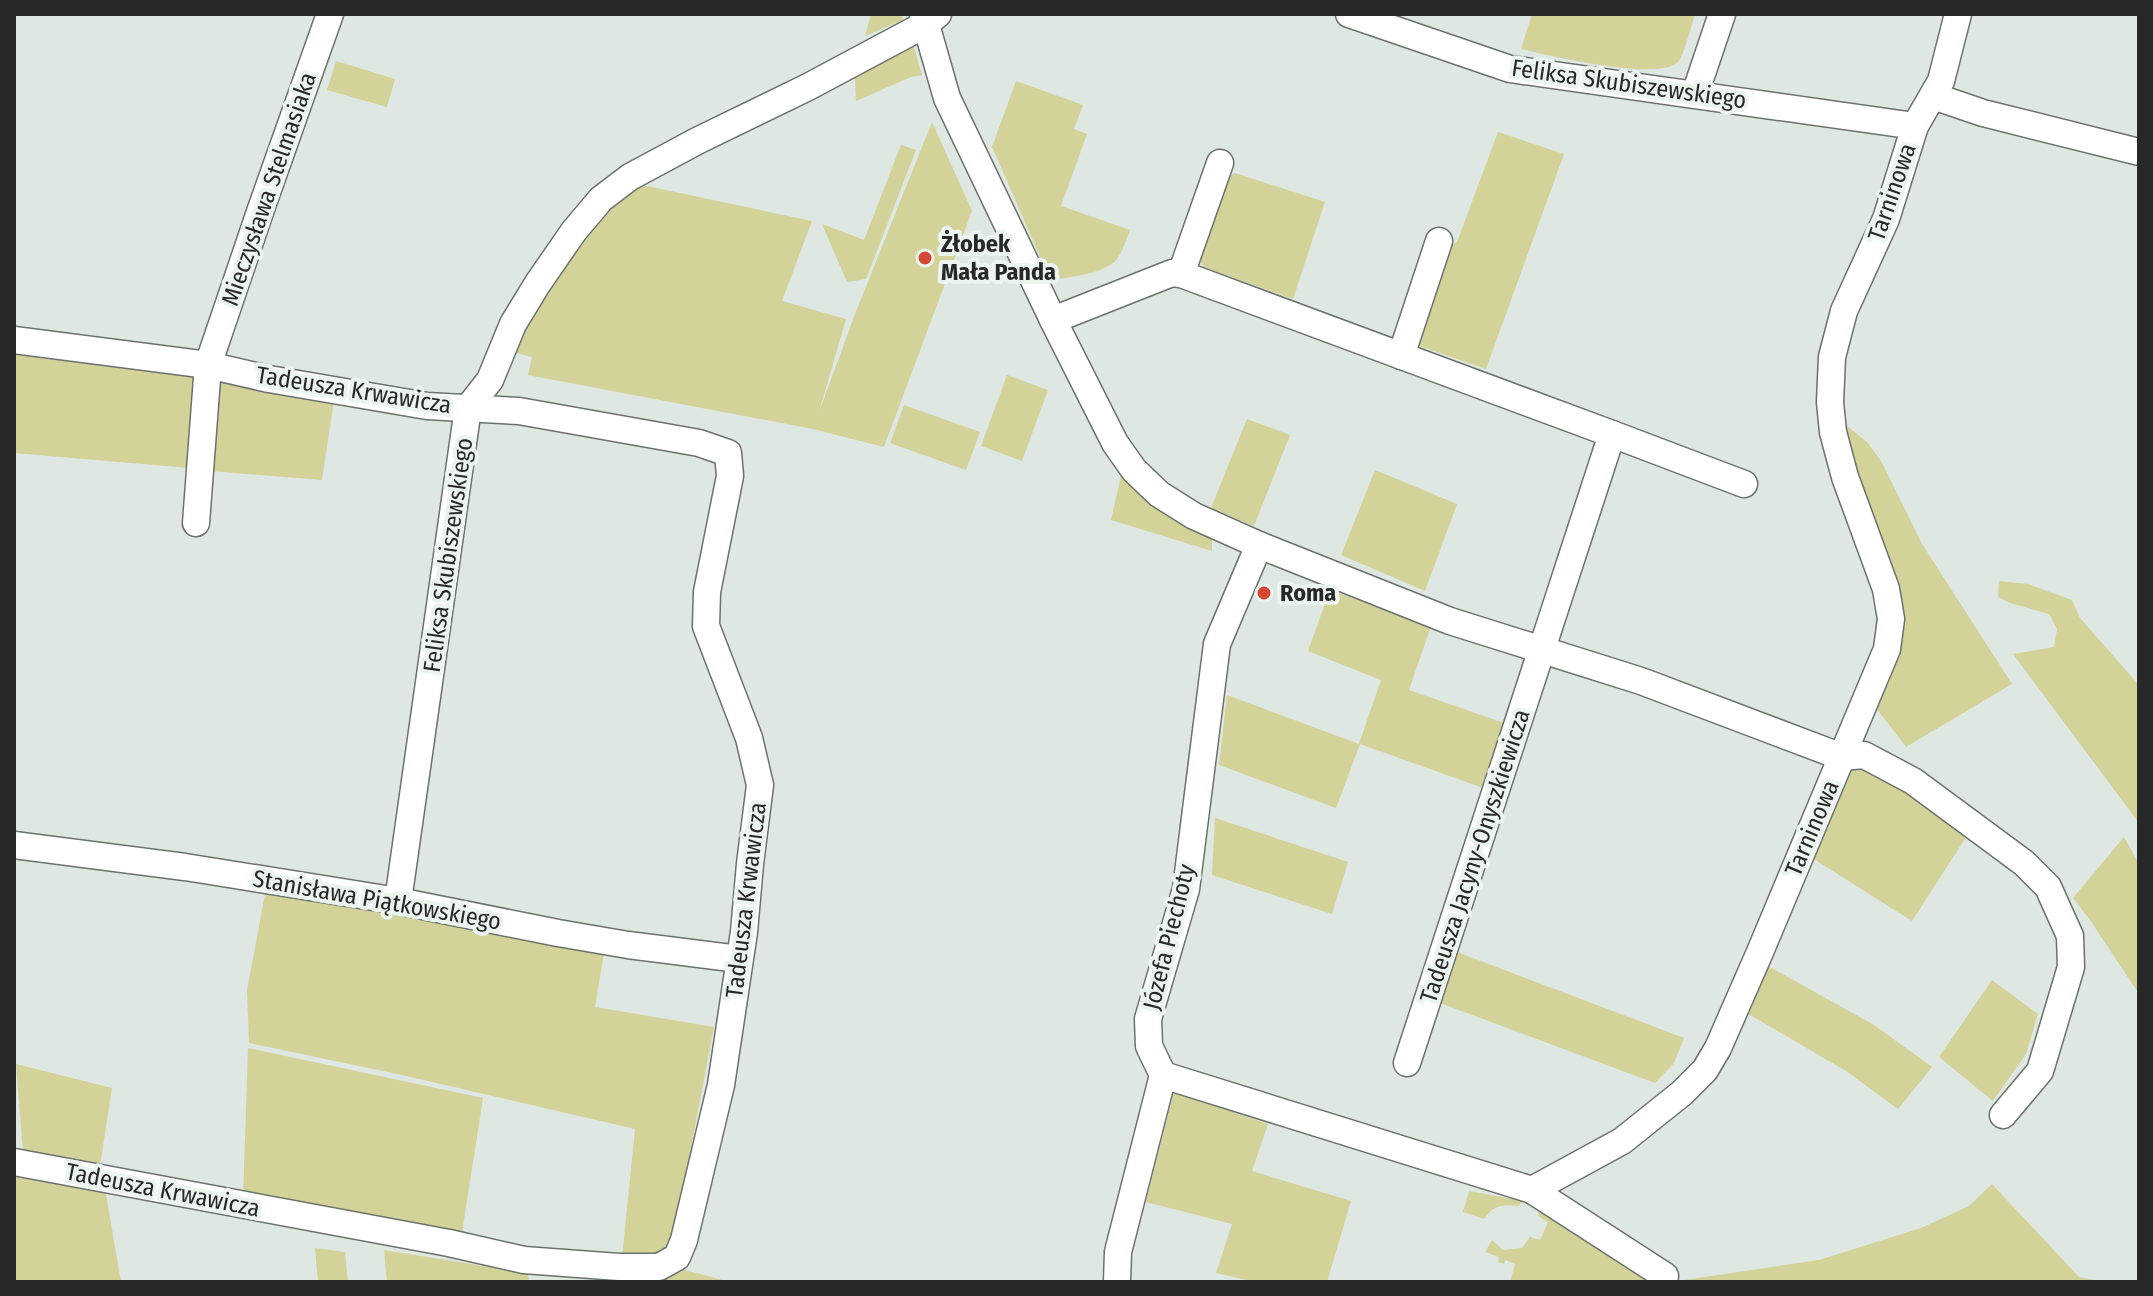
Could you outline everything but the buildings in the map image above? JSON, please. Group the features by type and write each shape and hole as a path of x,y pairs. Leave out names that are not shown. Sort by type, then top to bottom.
{"street":[{"name":"Mieczysława Stelmasiaka","path":"196,523 208,365 330,14"},
{"name":"Feliksa Skubiszewskiego","path":"1349,14 1510,69 1915,126"},
{"path":"1695,94 1722,14"},
{"name":"Tarninowa","path":"1532,1190 1622,1141 1682,1093 1705,1070 1718,1048 1760,952 1887,649 1891,619 1886,589 1845,477 1833,432 1830,402 1832,357 1844,311 1886,219 1915,126 1941,81 1958,14"},
{"name":"Feliksa Skubiszewskiego","path":"398,901 468,408 490,380 513,324 574,231 601,199 630,177 808,87 929,17"},
{"path":"929,17 947,98 1053,320 1115,443 1134,470 1159,494 1194,516 1259,545 1450,621 1641,681 1842,757 1864,755 1913,781 2024,863 2048,887 2070,936 2071,967 2040,1071 2003,1115"},
{"path":"1933,96 1983,113 2139,152"},
{"path":"1181,274 1220,163"},
{"path":"1401,356 1439,241"},
{"path":"1053,320 1172,273 1181,274 1744,484"},
{"name":"Tadeusza Krwawicza","path":"14,340 208,365 269,379 427,406 519,411 699,443 728,453 730,476 707,592 706,626 749,738 760,785 744,932 721,1085 684,1240 677,1257 659,1267 524,1260 449,1243 14,1162"},
{"name":"Tadeusza Jacyny-Onyszkiewicza","path":"1407,1063 1612,434"},
{"name":"Józefa Piechoty","path":"1163,1075 1149,1046 1148,1019 1186,889 1217,644 1259,545"},
{"name":"Stanisława Piątkowskiego","path":"14,845 185,867 398,901 572,936 739,959"},
{"path":"1117,1282 1118,1252 1163,1075 1532,1190 1665,1276"}],"shaded area":[{"path":"871,14 901,14 903,20 865,36"},
{"path":"1532,14 1695,14 1679,61 1668,67 1651,69 1604,66 1521,49"},
{"path":"913,44 922,75 856,101 855,78 860,67"},
{"path":"336,61 395,79 387,107 327,90"},
{"path":"1016,81 1083,105 1074,129 1087,134 1061,206 1130,230 1118,257 1103,269 1048,280 1041,265 1042,261 992,147"},
{"path":"932,122 972,211 884,447 813,429 528,375 532,357 513,352 528,311 602,210 642,185 812,221 782,301 846,319 819,412"},
{"path":"1498,132 1564,154 1486,369 1411,343 1445,249 1457,242"},
{"path":"901,145 916,150 866,279 847,282 822,224 864,240"},
{"path":"1235,173 1325,202 1293,299 1204,267 1198,257 1224,179"},
{"path":"14,349 196,371 189,468 14,453"},
{"path":"1007,375 1048,390 1022,461 981,446"},
{"path":"220,380 334,400 322,480 210,471"},
{"path":"904,405 980,432 966,470 890,443"},
{"path":"1247,419 1290,435 1254,526 1211,508"},
{"path":"1847,426 1867,442 1881,461 1922,544 2012,684 1906,747 1870,700 1891,649 1838,428"},
{"path":"1375,470 1457,504 1425,591 1341,555"},
{"path":"1121,476 1166,515 1212,538 1212,551 1111,520"},
{"path":"1999,581 2028,584 2072,600 2080,618 2139,685 2139,823 2013,654 2054,647 2057,629 2049,614 1998,597"},
{"path":"1330,590 1431,626 1409,690 1507,724 1486,789 1360,744 1336,808 1219,765 1227,695 1359,744 1381,680 1308,651"},
{"path":"1848,763 1874,772 1968,834 1912,921 1809,856"},
{"path":"1215,818 1348,862 1332,914 1212,875"},
{"path":"2124,837 2139,864 2139,994 2073,898"},
{"path":"266,889 605,947 595,1007 714,1027 671,1252 622,1258 635,1129 249,1043 247,990"},
{"path":"1457,952 1684,1038 1674,1063 1655,1083 1440,1003"},
{"path":"1761,962 1874,1025 1932,1067 1898,1109 1846,1071 1740,1009"},
{"path":"1992,980 2038,1014 2026,1054 1993,1101 1939,1057"},
{"path":"248,1048 483,1098 461,1239 243,1198"},
{"path":"16,1064 112,1088 100,1166 23,1152"},
{"path":"1174,1092 1268,1124 1252,1171 1351,1201 1327,1282 1255,1282 1216,1273 1232,1224 1146,1202"},
{"path":"14,1175 106,1194 121,1282 14,1282"},
{"path":"1992,1184 2079,1277 2104,1282 1678,1281 1819,1260 1921,1228 1969,1206"},
{"path":"1469,1191 1524,1201 1518,1206 1495,1208 1484,1219 1463,1212"},
{"path":"1540,1206 1659,1282 1510,1282 1515,1264 1505,1260 1504,1264 1498,1262 1499,1257 1485,1252 1492,1240 1503,1250 1522,1248 1530,1237 1540,1240 1548,1222 1538,1216"},
{"path":"315,1248 345,1252 348,1282 318,1282"},
{"path":"384,1250 528,1273 529,1282 387,1282"},
{"path":"678,1268 730,1282 623,1282 623,1275"}],"place":[{"name":"Żłobek Mała Panda","path":"925,258"},
{"name":"Roma","path":"1264,593"}]}
